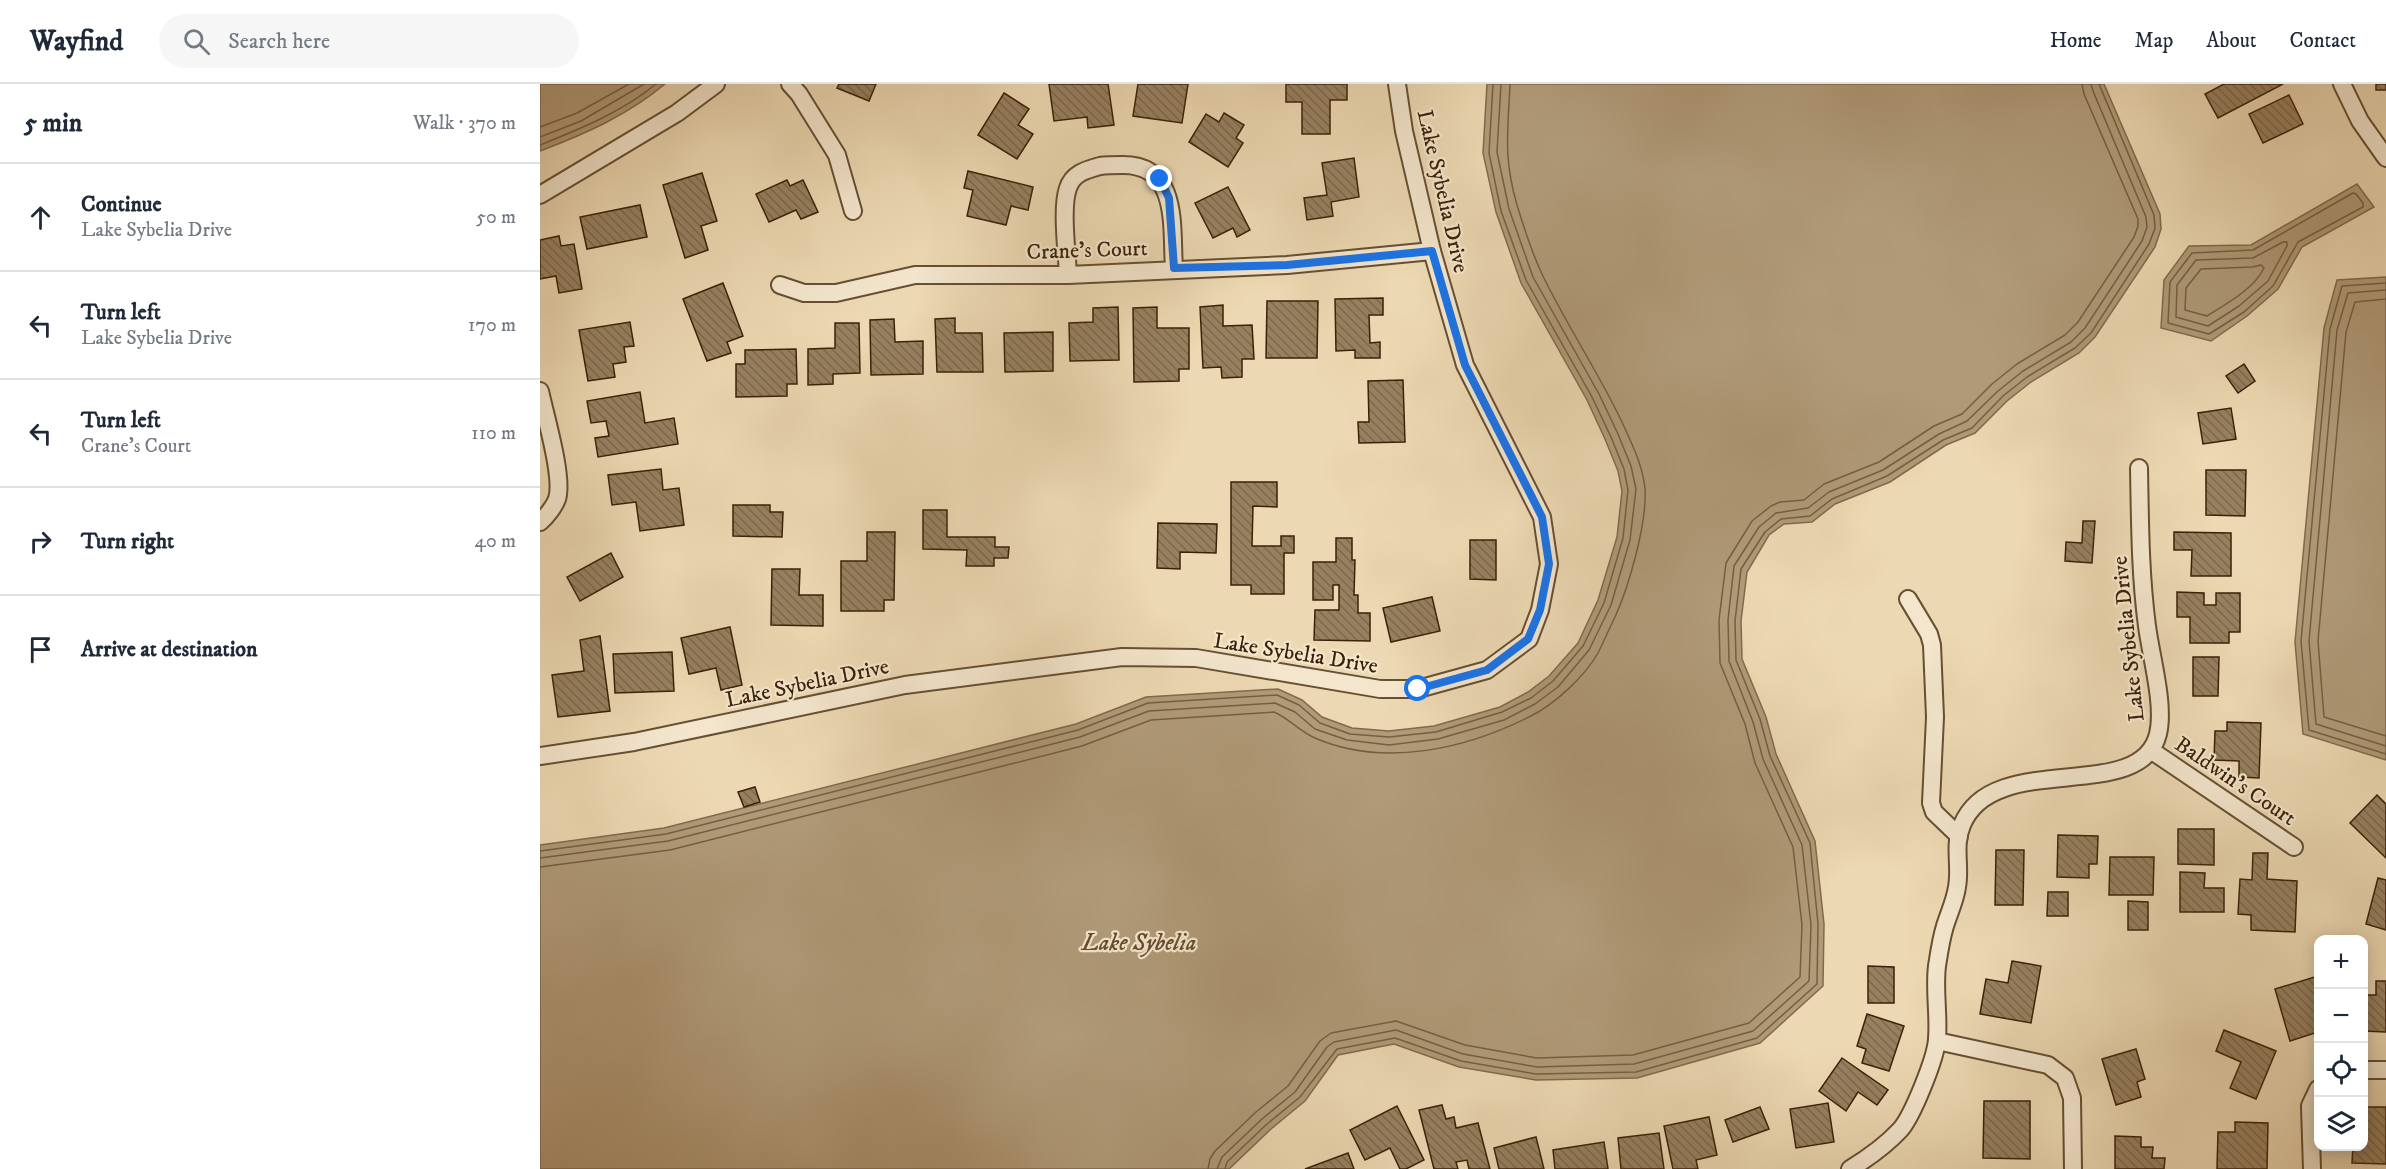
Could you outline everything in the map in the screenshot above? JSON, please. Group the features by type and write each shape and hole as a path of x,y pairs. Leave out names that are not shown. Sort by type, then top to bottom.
{"street":[{"path":"540,195 677,113 716,84"},
{"path":"790,84 799,94 837,155 853,212"},
{"name":"Lake Sybelia Drive","path":"540,756 634,742 905,685 1122,657 1196,658 1380,689 1418,689 1487,670 1528,639 1540,610 1549,564 1542,517 1465,365 1432,251 1404,131 1397,84"},
{"path":"2342,84 2360,120 2386,158"},
{"path":"1068,275 1065,201 1068,186 1079,172 1104,166 1133,165 1150,170 1160,179 1169,198 1174,268"},
{"name":"Crane's Court","path":"780,285 804,293 836,293 915,275 1068,275 1174,268 1287,265 1432,251"},
{"path":"540,391 558,476 557,499 546,518 540,522"},
{"name":"Lake Sybelia Drive","path":"1850,1169 1869,1158 1902,1128 1927,1077 1937,1041 1937,969 1940,945 1958,885 1956,845 1962,824 1974,804 1989,792 2009,786 2116,770 2138,763 2152,751 2158,734 2160,713 2140,557 2139,468"},
{"path":"1908,599 1929,634 1932,645 1935,717 1931,803 1934,813 1959,836"},
{"name":"Baldwin's Court","path":"2152,751 2294,847"},
{"path":"1937,1041 2048,1065 2065,1078 2072,1098 2073,1169"},
{"path":"2368,1070 2386,1070"},
{"path":"2312,1169 2310,1106 2315,1097"}],"water":[{"path":"540,84 665,84 606,123 540,151"},
{"name":"Lake Sybelia","path":"1487,84 2104,84 2160,214 2161,229 2155,247 2095,337 2079,353 2031,382 2007,401 1975,433 1946,445 1890,482 1835,504 1812,522 1784,524 1769,535 1747,572 1741,621 1742,659 1766,717 1776,754 1815,841 1824,924 1823,986 1760,1043 1637,1078 1536,1080 1459,1067 1394,1044 1338,1055 1305,1101 1271,1129 1229,1169 540,1169 540,845 664,828 1076,724 1146,697 1278,689 1302,700 1322,717 1352,728 1389,731 1434,726 1500,707 1528,692 1549,676 1578,643 1598,600 1617,537 1622,491 1618,471 1587,400 1521,283 1496,212 1483,153"},
{"path":"2357,184 2374,207 2302,247 2278,289 2247,316 2211,341 2161,328 2164,280 2189,246 2251,245"},
{"path":"2386,277 2386,760 2303,734 2295,642 2324,328 2337,280"}],"building":[{"path":"839,84 876,84 869,101 837,88"},
{"path":"1049,84 1108,84 1114,125 1088,128 1087,117 1054,121"},
{"path":"1138,84 1188,84 1182,123 1133,116"},
{"path":"1286,84 1347,84 1347,100 1330,100 1330,134 1302,134 1302,102 1286,102"},
{"path":"2224,84 2283,84 2218,118 2205,94"},
{"path":"2376,84 2386,84 2386,90 2376,90"},
{"path":"1004,93 1029,109 1018,125 1033,134 1017,159 978,135"},
{"path":"2289,95 2303,124 2263,143 2249,114"},
{"path":"1224,113 1244,125 1236,138 1243,143 1228,167 1189,142 1206,114 1219,122"},
{"path":"1354,158 1359,197 1331,202 1333,216 1307,220 1304,198 1327,195 1322,163"},
{"path":"968,171 1033,187 1028,210 1011,206 1006,225 967,216 973,190 964,188"},
{"path":"702,173 717,221 701,226 708,250 685,258 663,185"},
{"path":"787,180 790,186 803,180 818,212 801,219 796,210 769,222 756,194"},
{"path":"1228,187 1250,230 1237,237 1233,228 1213,238 1195,203"},
{"path":"640,205 647,237 587,249 580,217"},
{"path":"559,236 561,246 574,244 582,289 559,293 556,276 540,279 540,240"},
{"path":"723,283 743,336 727,342 731,353 707,361 683,299"},
{"path":"1383,298 1383,315 1369,315 1370,343 1380,342 1380,358 1355,358 1355,350 1336,351 1335,299"},
{"path":"1267,301 1318,301 1317,358 1266,358"},
{"path":"1223,305 1223,326 1252,325 1254,359 1242,359 1242,377 1222,378 1221,367 1203,368 1200,307"},
{"path":"1118,307 1119,360 1070,361 1069,323 1093,322 1093,308"},
{"path":"1157,307 1157,328 1189,328 1189,369 1179,369 1179,381 1134,382 1133,308"},
{"path":"955,318 955,333 982,333 983,372 937,372 935,319"},
{"path":"894,319 895,342 923,341 923,374 871,375 870,320"},
{"path":"630,322 634,346 624,347 626,362 613,364 615,377 588,381 579,330"},
{"path":"835,323 859,323 860,373 833,374 833,384 808,385 808,349 835,348"},
{"path":"1053,332 1053,371 1005,372 1004,333"},
{"path":"796,349 797,384 787,384 787,396 736,397 736,364 745,364 745,350"},
{"path":"2244,364 2255,381 2238,393 2226,376"},
{"path":"1403,380 1405,442 1359,443 1358,422 1369,422 1368,381"},
{"path":"640,392 645,423 674,418 678,444 598,457 595,438 609,436 606,421 591,423 587,401"},
{"path":"2231,408 2236,439 2203,444 2198,413"},
{"path":"661,469 663,490 679,488 684,525 640,531 636,502 612,505 608,475"},
{"path":"2206,470 2246,470 2245,516 2206,515"},
{"path":"1231,482 1277,482 1277,507 1253,506 1252,546 1281,546 1281,536 1294,536 1294,553 1284,553 1284,594 1251,594 1251,585 1231,585"},
{"path":"733,505 770,505 770,512 783,512 782,537 733,536"},
{"path":"923,510 947,510 947,537 995,537 995,547 1009,547 1008,558 994,558 994,566 966,566 967,550 923,549"},
{"path":"2083,521 2095,521 2092,563 2065,561 2066,542 2082,543"},
{"path":"1158,523 1217,524 1216,553 1180,552 1180,569 1157,568"},
{"path":"867,532 895,532 894,600 884,600 884,611 841,611 841,561 867,561"},
{"path":"2174,532 2231,533 2231,576 2191,576 2192,550 2174,550"},
{"path":"1336,538 1352,538 1352,560 1355,560 1354,595 1358,595 1358,613 1370,613 1370,641 1314,640 1315,610 1339,610 1339,585 1333,585 1333,600 1313,600 1313,562 1336,562"},
{"path":"1470,540 1496,540 1496,580 1470,579"},
{"path":"611,553 623,577 580,601 567,577"},
{"path":"772,569 800,569 799,595 823,595 823,626 771,625"},
{"path":"2177,592 2204,593 2204,605 2216,605 2216,593 2240,593 2240,632 2229,632 2229,643 2190,643 2190,617 2177,617"},
{"path":"1432,597 1440,631 1391,642 1383,608"},
{"path":"730,627 742,685 721,690 716,668 689,674 681,638"},
{"path":"600,636 610,711 558,717 552,675 584,671 580,640"},
{"path":"672,652 674,691 615,693 613,654"},
{"path":"2193,657 2219,657 2218,696 2193,696"},
{"path":"2227,722 2261,723 2259,778 2239,777 2239,761 2214,760 2215,731 2227,731"},
{"path":"755,787 760,802 744,807 738,792"},
{"path":"2377,795 2386,804 2386,858 2350,823"},
{"path":"2178,829 2214,829 2214,865 2178,864"},
{"path":"2058,835 2098,836 2097,864 2089,864 2089,878 2057,877"},
{"path":"1996,850 2024,850 2023,905 1995,905"},
{"path":"2253,853 2268,853 2267,879 2297,881 2295,932 2251,930 2251,915 2238,914 2240,879 2252,880"},
{"path":"2110,857 2154,857 2153,895 2109,895"},
{"path":"2180,872 2205,873 2204,888 2224,888 2224,912 2180,912"},
{"path":"2378,878 2386,880 2386,930 2366,924"},
{"path":"2048,892 2068,892 2068,916 2047,916"},
{"path":"2128,901 2148,902 2148,930 2128,930"},
{"path":"2012,961 2041,966 2031,1023 1980,1014 1986,979 2008,983"},
{"path":"1868,966 1894,967 1894,1003 1868,1003"},
{"path":"2314,977 2314,1033 2290,1041 2275,989"},
{"path":"2376,981 2386,981 2386,1032 2368,1031 2368,995 2376,995"},
{"path":"1867,1014 1904,1026 1889,1071 1862,1063 1866,1049 1857,1046"},
{"path":"2224,1030 2276,1051 2256,1099 2230,1088 2241,1062 2216,1051"},
{"path":"2136,1049 2145,1079 2137,1082 2141,1097 2116,1105 2102,1059"},
{"path":"1842,1058 1888,1090 1877,1105 1858,1092 1846,1111 1819,1091"},
{"path":"1984,1101 2030,1101 2030,1159 1983,1158"},
{"path":"1828,1103 1834,1142 1796,1148 1790,1109"},
{"path":"1442,1105 1446,1119 1454,1117 1456,1128 1478,1123 1490,1169 1469,1169 1467,1160 1456,1162 1458,1169 1434,1169 1419,1110"},
{"path":"1397,1106 1424,1160 1406,1169 1400,1169 1390,1148 1365,1160 1350,1130"},
{"path":"1760,1107 1769,1129 1733,1142 1725,1120"},
{"path":"2368,1107 2386,1107 2386,1164 2352,1163 2353,1151 2368,1151"},
{"path":"1709,1117 1717,1155 1696,1160 1698,1169 1673,1169 1664,1126"},
{"path":"2235,1122 2268,1123 2267,1169 2217,1169 2218,1132 2235,1132"},
{"path":"1659,1133 1664,1169 1621,1169 1618,1138"},
{"path":"2115,1136 2141,1137 2141,1147 2153,1147 2152,1158 2165,1158 2164,1169 2115,1169"},
{"path":"1536,1137 1544,1169 1499,1169 1494,1148"},
{"path":"1604,1142 1608,1169 1555,1169 1553,1150"},
{"path":"1348,1153 1354,1169 1305,1169"}],"route":[{"path":"1160,179 1169,198 1174,268 1287,265 1432,251 1465,365 1542,517 1549,564 1540,610 1528,639 1487,670 1418,689"}]}
